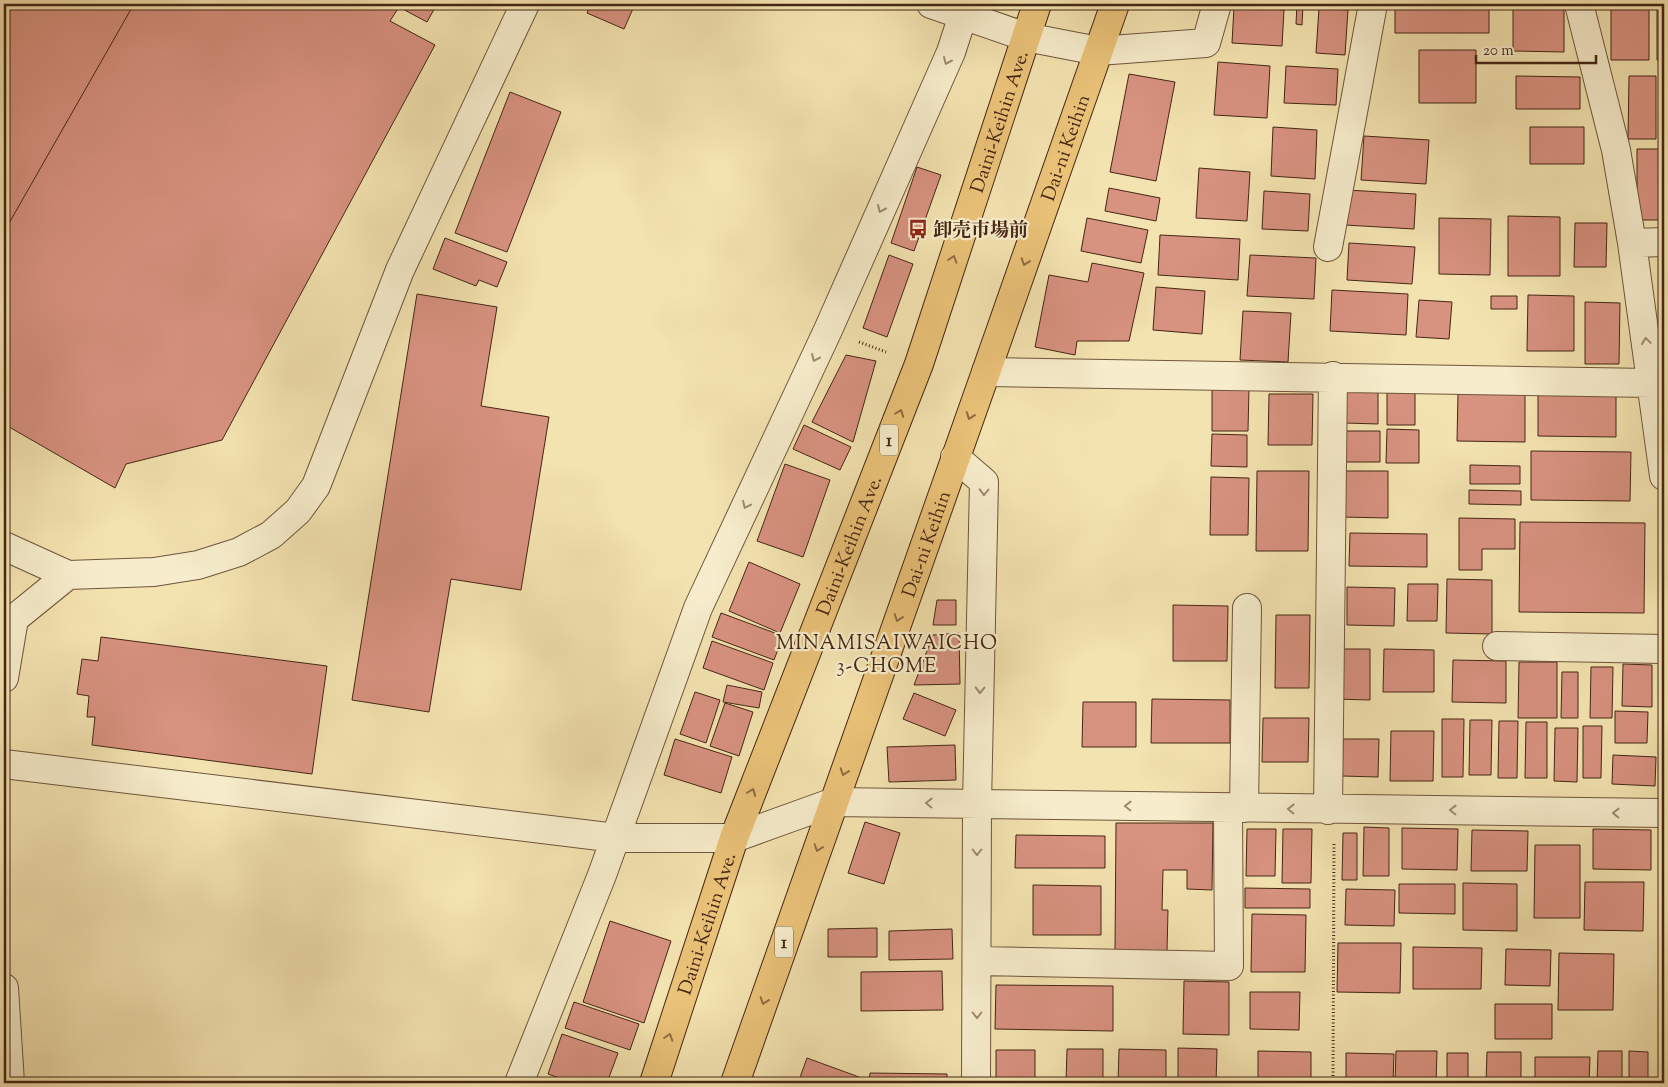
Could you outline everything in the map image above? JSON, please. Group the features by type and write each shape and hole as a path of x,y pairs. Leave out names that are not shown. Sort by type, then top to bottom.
{"highway":[{"name":"Daini-Keihin Ave.","path":"654,1083 734,838 919,364 1037,4"},
{"name":"Dai-ni Keihin","path":"735,1083 1114,4"}],"street":[{"path":"4,546 68,575 154,572 198,565 239,552 271,535 298,511 316,486 400,270 525,4"},
{"path":"931,4 1026,37 1098,51 1206,42 1217,4"},
{"path":"1328,246 1373,4"},
{"path":"1579,4 1616,150 1632,243 1664,474"},
{"path":"519,1083 616,838 698,608 828,330 951,52 963,15"},
{"path":"1632,243 1664,242"},
{"path":"986,372 1333,376 1651,383"},
{"path":"1331,809 1333,376"},
{"path":"955,457 984,482 977,804 976,1083"},
{"path":"4,678 9,623 68,575"},
{"path":"977,961 1228,966 1248,608"},
{"path":"1496,646 1664,649"},
{"path":"4,764 616,838 734,838 834,802 1664,813"},
{"path":"4,988 10,1083"}],"path":[{"path":"828,330 919,364"},
{"path":"1331,809 1333,1083"}],"building":[{"path":"4,4 437,4 427,22 399,7 390,21 435,45 222,440 126,464 115,488 4,424"},
{"path":"4,4 134,4 4,232"},
{"path":"591,4 635,4 624,29 587,13"},
{"path":"1297,4 1303,4 1302,25 1296,24"},
{"path":"1611,4 1649,4 1649,60 1611,60"},
{"path":"1657,4 1664,4 1664,60 1657,60"},
{"path":"1513,5 1564,5 1564,52 1513,51"},
{"path":"1395,6 1489,6 1489,33 1395,33"},
{"path":"1234,7 1284,10 1282,46 1232,43"},
{"path":"1319,8 1348,10 1345,55 1316,53"},
{"path":"1419,50 1476,50 1476,103 1419,103"},
{"path":"1218,62 1270,66 1267,118 1214,115"},
{"path":"1286,66 1338,69 1336,105 1284,103"},
{"path":"1129,74 1175,82 1156,181 1110,172"},
{"path":"1516,76 1580,77 1580,109 1516,109"},
{"path":"1629,76 1656,76 1656,139 1628,139"},
{"path":"510,92 561,112 507,252 455,233"},
{"path":"1273,127 1317,130 1315,179 1271,176"},
{"path":"1530,127 1584,127 1584,164 1530,164"},
{"path":"1364,136 1429,140 1426,184 1361,180"},
{"path":"1637,149 1664,149 1664,220 1637,220"},
{"path":"917,167 941,175 914,251 891,243"},
{"path":"1199,168 1250,172 1247,221 1196,218"},
{"path":"1109,188 1160,198 1156,221 1105,211"},
{"path":"1347,190 1416,194 1414,229 1345,225"},
{"path":"1264,191 1310,194 1308,231 1262,229"},
{"path":"1508,216 1560,217 1560,276 1508,276"},
{"path":"1087,218 1148,230 1141,263 1081,251"},
{"path":"1439,218 1491,219 1490,275 1439,274"},
{"path":"1575,223 1607,223 1606,267 1574,267"},
{"path":"1160,235 1240,239 1238,280 1158,275"},
{"path":"445,238 507,262 497,287 479,280 476,286 433,269"},
{"path":"1349,243 1415,247 1412,284 1347,280"},
{"path":"889,255 913,264 887,337 863,328"},
{"path":"1250,255 1316,258 1314,299 1247,296"},
{"path":"1092,263 1144,273 1129,341 1077,341 1075,355 1035,347 1049,275 1088,282"},
{"path":"1156,287 1205,291 1202,334 1153,330"},
{"path":"1332,290 1408,294 1406,335 1330,331"},
{"path":"417,294 497,307 481,406 549,417 521,590 451,579 429,712 352,700"},
{"path":"1528,295 1574,296 1574,351 1527,351"},
{"path":"1491,296 1517,296 1517,309 1491,309"},
{"path":"1419,300 1452,302 1449,339 1416,337"},
{"path":"1585,302 1620,303 1619,364 1585,364"},
{"path":"1243,311 1291,313 1288,362 1240,360"},
{"path":"846,355 876,361 853,442 812,422"},
{"path":"1212,387 1249,387 1248,431 1212,431"},
{"path":"1387,389 1415,389 1415,425 1387,425"},
{"path":"1345,390 1378,390 1378,424 1345,423"},
{"path":"1458,393 1525,394 1525,442 1457,441"},
{"path":"1269,394 1313,394 1312,445 1268,445"},
{"path":"1538,394 1616,394 1616,437 1538,436"},
{"path":"804,425 851,447 840,470 793,449"},
{"path":"1387,429 1419,430 1419,463 1386,463"},
{"path":"1342,431 1380,431 1380,462 1342,462"},
{"path":"1212,434 1247,435 1247,467 1211,466"},
{"path":"1531,451 1631,452 1630,501 1531,500"},
{"path":"785,464 830,480 803,557 757,541"},
{"path":"1470,465 1520,466 1520,484 1470,484"},
{"path":"1257,471 1309,471 1308,551 1256,551"},
{"path":"1341,471 1388,471 1388,518 1341,517"},
{"path":"1211,477 1249,478 1248,535 1210,535"},
{"path":"1469,490 1521,491 1521,505 1469,504"},
{"path":"1459,518 1515,519 1515,549 1482,549 1482,570 1459,570"},
{"path":"1520,522 1645,523 1644,613 1519,612"},
{"path":"1350,533 1427,534 1427,567 1349,566"},
{"path":"749,562 800,584 780,633 729,611"},
{"path":"1447,579 1492,580 1492,634 1446,633"},
{"path":"1408,584 1438,584 1437,621 1407,621"},
{"path":"1347,587 1395,588 1394,626 1347,625"},
{"path":"937,600 956,600 956,625 933,625"},
{"path":"1173,605 1228,606 1227,661 1173,661"},
{"path":"721,613 783,636 774,660 712,637"},
{"path":"1276,615 1310,615 1309,688 1275,688"},
{"path":"959,633 960,684 914,685 933,635"},
{"path":"101,637 327,666 312,774 92,745 95,717 87,717 89,696 77,694 82,659 98,661"},
{"path":"712,641 773,663 764,690 703,668"},
{"path":"1335,649 1370,649 1370,700 1334,699"},
{"path":"1384,649 1434,650 1434,692 1383,692"},
{"path":"1453,660 1506,661 1506,703 1452,702"},
{"path":"1519,662 1557,662 1557,718 1518,718"},
{"path":"1623,664 1652,665 1652,707 1622,706"},
{"path":"1591,667 1613,667 1612,718 1590,718"},
{"path":"1562,672 1578,672 1578,718 1561,718"},
{"path":"727,685 762,692 759,708 723,702"},
{"path":"695,692 720,700 706,743 680,734"},
{"path":"914,693 956,710 945,736 903,719"},
{"path":"1152,699 1230,700 1230,743 1151,743"},
{"path":"1083,702 1136,702 1136,747 1082,747"},
{"path":"725,703 753,712 739,756 710,746"},
{"path":"1615,711 1648,712 1647,743 1615,743"},
{"path":"1263,718 1309,718 1308,762 1262,762"},
{"path":"1442,719 1464,719 1463,777 1442,777"},
{"path":"1470,720 1492,720 1491,775 1469,775"},
{"path":"1499,721 1518,721 1517,778 1498,778"},
{"path":"1526,722 1547,722 1547,778 1525,778"},
{"path":"1583,726 1602,726 1601,778 1583,778"},
{"path":"1555,728 1578,728 1577,782 1554,781"},
{"path":"1391,731 1434,731 1433,781 1390,781"},
{"path":"675,739 732,757 721,793 664,775"},
{"path":"1343,739 1379,739 1378,777 1342,776"},
{"path":"955,745 956,780 889,782 887,747"},
{"path":"1613,755 1656,757 1655,786 1612,784"},
{"path":"865,822 900,833 884,884 848,873"},
{"path":"1116,823 1213,823 1212,890 1187,889 1187,870 1163,870 1162,910 1168,910 1167,952 1115,951"},
{"path":"1364,827 1389,828 1389,876 1363,876"},
{"path":"1402,828 1458,829 1457,870 1402,869"},
{"path":"1247,829 1276,829 1275,876 1246,876"},
{"path":"1283,829 1312,829 1311,883 1282,883"},
{"path":"1593,829 1651,830 1651,870 1593,869"},
{"path":"1472,830 1528,831 1527,871 1471,871"},
{"path":"1343,833 1357,833 1357,880 1342,880"},
{"path":"1016,835 1105,836 1105,868 1015,868"},
{"path":"1535,845 1580,845 1580,918 1534,918"},
{"path":"1585,882 1644,882 1643,931 1584,930"},
{"path":"1463,883 1517,884 1517,931 1463,930"},
{"path":"1399,884 1455,884 1455,914 1399,913"},
{"path":"1033,885 1101,886 1101,935 1033,935"},
{"path":"1245,888 1310,889 1310,908 1245,908"},
{"path":"1346,889 1395,890 1394,926 1345,925"},
{"path":"1252,914 1306,915 1305,972 1251,972"},
{"path":"610,921 671,941 644,1023 583,1002"},
{"path":"877,928 877,957 828,957 828,929"},
{"path":"952,929 953,959 889,960 889,931"},
{"path":"1338,943 1401,943 1400,993 1337,992"},
{"path":"1413,947 1482,948 1481,989 1413,989"},
{"path":"1506,949 1551,950 1550,986 1505,985"},
{"path":"1559,953 1614,954 1613,1010 1558,1010"},
{"path":"942,971 943,1010 861,1011 861,972"},
{"path":"1184,981 1229,982 1229,1035 1183,1034"},
{"path":"996,985 1113,986 1113,1031 995,1029"},
{"path":"1250,992 1300,992 1299,1030 1250,1029"},
{"path":"574,1002 639,1024 630,1050 565,1028"},
{"path":"1495,1004 1552,1004 1552,1039 1495,1039"},
{"path":"562,1034 618,1053 607,1083 573,1083 548,1074"},
{"path":"1178,1048 1217,1049 1216,1083 1178,1083"},
{"path":"1067,1049 1103,1049 1103,1083 1066,1083"},
{"path":"1119,1049 1166,1050 1166,1083 1118,1083"},
{"path":"996,1050 1035,1050 1035,1083 996,1083"},
{"path":"1258,1051 1311,1052 1311,1083 1258,1082"},
{"path":"1396,1051 1437,1051 1436,1083 1395,1083"},
{"path":"1598,1051 1622,1051 1622,1083 1597,1083"},
{"path":"1629,1051 1648,1052 1648,1083 1629,1083"},
{"path":"1487,1052 1521,1052 1521,1083 1486,1083"},
{"path":"1346,1053 1394,1054 1393,1083 1346,1083"},
{"path":"1447,1053 1468,1053 1468,1083 1447,1083"},
{"path":"1535,1057 1590,1057 1589,1083 1535,1083"},
{"path":"807,1058 859,1077 856,1083 798,1083"},
{"path":"870,1073 947,1074 947,1083 869,1083"}],"place":[{"name":"卸売市場前","path":"918,229"}],"district":[{"name":"MINAMISAIWAICHO 3-CHOME","path":"887,654"}]}
